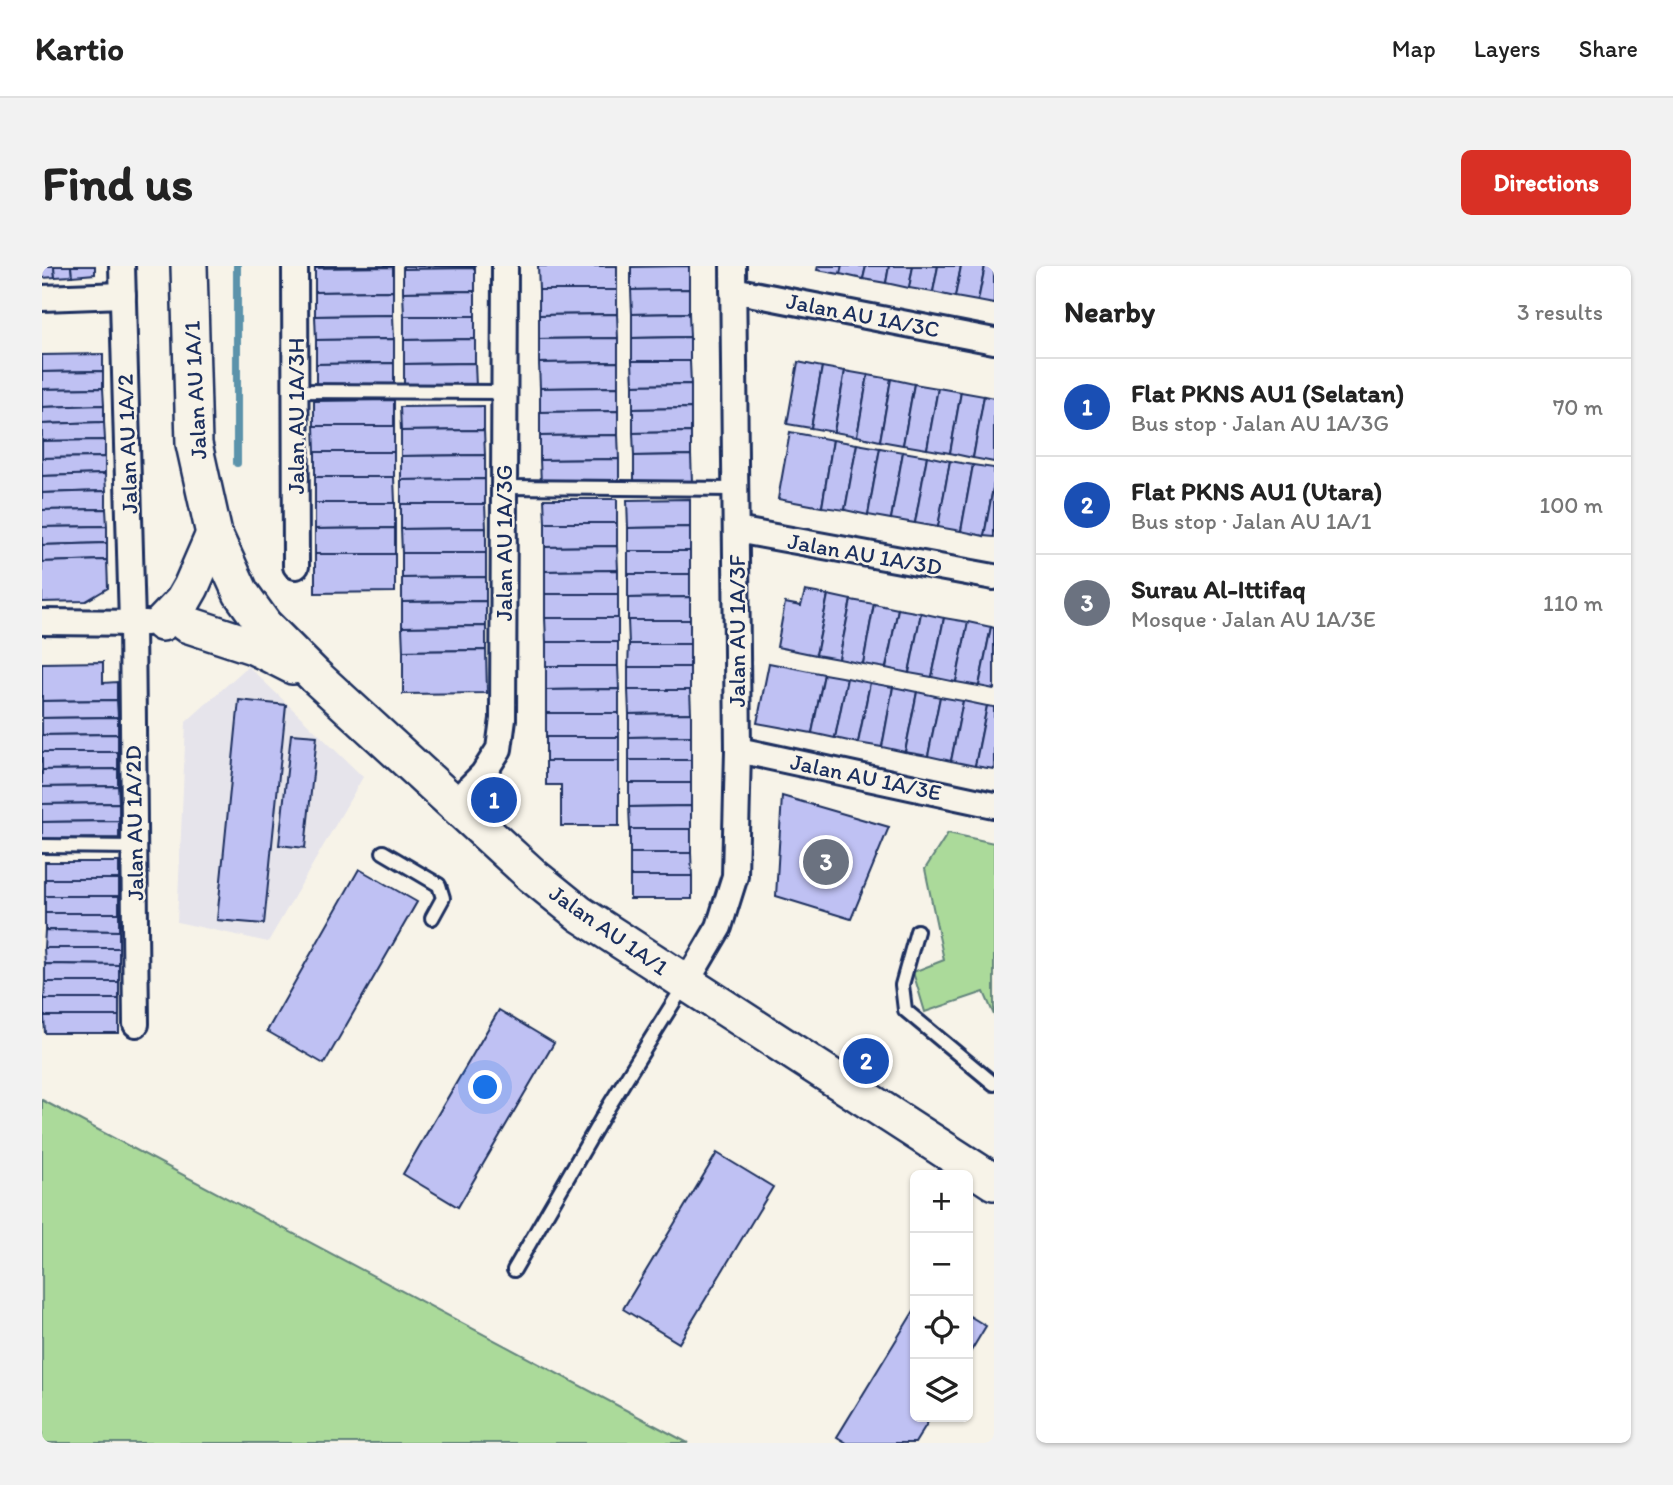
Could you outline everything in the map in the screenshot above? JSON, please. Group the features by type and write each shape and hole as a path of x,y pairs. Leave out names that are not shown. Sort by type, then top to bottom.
{"street":[{"name":"Jalan AU 1A/2","path":"122,266 160,623"},
{"name":"Jalan AU 1A/1","path":"189,266 194,444 214,534 241,593 264,625 315,676 533,876 580,914 686,984 991,1175"},
{"name":"Jalan AU 1A/3H","path":"295,266 296,566"},
{"name":"Jalan AU 1A/3G","path":"454,803 483,774 499,749 503,719 505,266"},
{"name":"Jalan AU 1A/3C","path":"733,278 994,341"},
{"name":"Jalan AU 1A/3F","path":"686,984 719,927 735,876 738,750 733,278"},
{"path":"42,298 123,295"},
{"name":"Jalan AU 1A/3D","path":"736,530 994,578"},
{"path":"160,623 183,601 214,534"},
{"path":"42,622 264,625"},
{"path":"160,623 253,646 315,676"},
{"name":"Jalan AU 1A/2D","path":"136,1024 134,847 160,623"},
{"name":"Jalan AU 1A/3E","path":"738,750 994,804"}],"lane":[{"path":"295,391 506,392"},
{"path":"505,487 735,489"},
{"path":"42,846 134,847"},
{"path":"383,852 439,886 443,898 432,918"},
{"path":"918,931 902,985 905,1010 994,1084"},
{"path":"514,1270 609,1106 686,984"}],"shaded area":[{"path":"248,666 363,777 268,942 177,922 186,722"}],"green space":[{"path":"948,833 994,843 994,1015 984,992 925,1012 913,972 944,960 925,869"},
{"path":"42,1100 688,1443 42,1443"}],"building":[{"path":"42,266 54,266 55,277 42,278"},
{"path":"54,266 71,266 72,276 55,277"},
{"path":"71,266 95,266 95,274 72,276"},
{"path":"393,266 393,267 315,268"},
{"path":"403,266 475,266 475,268 403,269"},
{"path":"538,266 617,266 617,290 539,290"},
{"path":"689,266 689,289 631,290 631,267"},
{"path":"818,266 842,266 840,274 817,270"},
{"path":"842,266 866,266 863,279 840,274"},
{"path":"866,266 889,266 886,283 863,279"},
{"path":"889,266 913,266 909,288 886,283"},
{"path":"913,266 938,266 933,292 909,288"},
{"path":"938,266 961,266 955,297 933,292"},
{"path":"961,266 985,266 978,301 955,297"},
{"path":"985,266 994,266 994,304 978,301"},
{"path":"393,267 393,291 315,292 315,268"},
{"path":"475,268 475,291 403,292 403,269"},
{"path":"689,289 689,313 632,314 631,290"},
{"path":"539,290 617,290 617,314 539,315"},
{"path":"393,291 393,315 315,316 315,292"},
{"path":"475,291 475,316 404,316 403,292"},
{"path":"689,313 690,337 632,338 632,314"},
{"path":"617,314 618,338 539,339 539,315"},
{"path":"393,315 394,339 316,340 315,316"},
{"path":"404,316 475,316 475,339 404,340"},
{"path":"690,337 690,361 632,361 632,338"},
{"path":"618,338 618,362 539,363 539,339"},
{"path":"394,339 394,363 316,364 316,340"},
{"path":"475,339 475,363 404,364 404,340"},
{"path":"103,354 103,371 42,372 42,355"},
{"path":"632,361 690,361 691,384 633,385"},
{"path":"618,362 618,387 540,388 539,363"},
{"path":"798,362 822,367 811,428 787,424"},
{"path":"394,363 394,387 316,388 316,364"},
{"path":"475,363 476,387 404,388 404,364"},
{"path":"822,367 845,371 834,432 811,428"},
{"path":"103,371 103,388 42,389 42,372"},
{"path":"845,371 868,375 857,436 834,432"},
{"path":"868,375 891,379 880,441 857,436"},
{"path":"891,379 914,384 903,445 880,441"},
{"path":"691,384 691,408 633,409 633,385"},
{"path":"914,384 938,388 927,449 903,445"},
{"path":"618,387 618,411 540,412 540,388"},
{"path":"103,388 104,405 42,407 42,389"},
{"path":"938,388 961,392 950,453 927,449"},
{"path":"961,392 984,396 973,458 950,453"},
{"path":"984,396 994,398 994,462 973,458"},
{"path":"394,400 394,426 314,426 314,401"},
{"path":"104,405 104,422 42,424 42,407"},
{"path":"484,406 484,430 401,431 400,407"},
{"path":"691,408 691,432 633,433 633,409"},
{"path":"618,411 618,435 540,436 540,412"},
{"path":"104,422 105,440 42,441 42,424"},
{"path":"314,426 394,426 394,452 315,452"},
{"path":"484,430 485,455 401,456 401,431"},
{"path":"691,432 691,455 634,456 633,433"},
{"path":"790,432 833,440 822,507 778,499"},
{"path":"618,435 619,459 540,460 540,436"},
{"path":"105,440 105,457 42,458 42,441"},
{"path":"833,440 857,444 845,510 822,507"},
{"path":"857,444 880,448 868,515 845,510"},
{"path":"880,448 903,452 891,519 868,515"},
{"path":"315,452 394,452 394,477 315,477"},
{"path":"903,452 927,456 915,523 891,519"},
{"path":"485,455 485,479 401,480 401,456"},
{"path":"691,455 692,482 634,483 634,456"},
{"path":"927,456 950,461 938,527 915,523"},
{"path":"105,457 105,474 42,476 42,458"},
{"path":"619,459 619,483 541,484 540,460"},
{"path":"950,461 973,465 961,531 938,527"},
{"path":"973,465 994,468 994,483 984,536 961,531"},
{"path":"105,474 106,491 42,493 42,476"},
{"path":"315,477 394,477 395,503 315,503"},
{"path":"485,479 485,504 401,504 401,480"},
{"path":"994,483 994,537 984,536"},
{"path":"106,491 106,509 42,510 42,493"},
{"path":"544,499 617,499 617,523 545,523"},
{"path":"690,499 690,527 628,528 627,500"},
{"path":"315,503 395,503 395,528 315,529"},
{"path":"401,504 485,504 486,528 401,529"},
{"path":"106,509 107,526 42,527 42,510"},
{"path":"545,523 617,523 617,546 545,547"},
{"path":"107,526 107,543 42,545 42,527"},
{"path":"690,527 690,551 628,551 628,528"},
{"path":"395,528 395,554 315,554 315,529"},
{"path":"486,528 486,553 402,553 401,529"},
{"path":"107,543 107,560 42,562 42,545"},
{"path":"617,546 618,570 545,571 545,547"},
{"path":"628,551 690,551 690,574 628,574"},
{"path":"402,553 486,553 486,577 402,578"},
{"path":"315,554 395,554 395,592 315,593"},
{"path":"107,560 108,588 86,601 42,602 42,562"},
{"path":"618,570 618,594 545,594 545,571"},
{"path":"628,574 690,574 690,597 628,598"},
{"path":"486,577 486,601 402,602 402,578"},
{"path":"805,591 828,595 816,655 777,647 785,603 801,606"},
{"path":"545,594 618,594 618,618 545,618"},
{"path":"828,595 851,600 839,659 816,655"},
{"path":"690,597 690,620 628,620 628,598"},
{"path":"851,600 874,604 863,664 839,659"},
{"path":"486,601 486,626 402,627 402,602"},
{"path":"874,604 898,609 886,668 863,664"},
{"path":"898,609 921,613 909,673 886,668"},
{"path":"921,613 944,618 932,677 909,673"},
{"path":"545,618 618,618 618,642 546,642"},
{"path":"944,618 968,622 956,682 932,677"},
{"path":"628,620 690,620 690,644 629,644"},
{"path":"968,622 991,627 979,686 956,682"},
{"path":"486,626 486,650 403,651 402,627"},
{"path":"991,627 994,628 994,689 979,686"},
{"path":"546,642 618,642 618,666 546,666"},
{"path":"629,644 690,644 690,667 628,667"},
{"path":"486,650 487,693 403,694 403,651"},
{"path":"103,662 103,683 117,682 117,700 42,701 42,663"},
{"path":"769,663 824,674 812,733 757,723"},
{"path":"546,666 618,666 619,689 546,690"},
{"path":"628,667 690,667 690,690 628,690"},
{"path":"824,674 847,678 835,738 812,733"},
{"path":"847,678 870,683 858,743 835,738"},
{"path":"870,683 893,687 882,747 858,743"},
{"path":"893,687 917,692 905,752 882,747"},
{"path":"619,689 619,713 546,713 546,690"},
{"path":"628,690 690,690 691,713 629,714"},
{"path":"917,692 940,697 928,756 905,752"},
{"path":"940,697 963,701 951,761 928,756"},
{"path":"117,700 118,717 42,718 42,701"},
{"path":"239,700 286,705 264,924 217,920"},
{"path":"963,701 987,706 975,766 951,761"},
{"path":"987,706 994,707 994,769 975,766"},
{"path":"546,713 619,713 619,737 546,737"},
{"path":"691,713 691,736 629,737 629,714"},
{"path":"118,717 118,734 42,735 42,718"},
{"path":"118,734 118,752 42,752 42,735"},
{"path":"291,734 317,736 305,848 279,845"},
{"path":"691,736 691,760 629,760 629,737"},
{"path":"546,737 619,737 619,761 546,761"},
{"path":"42,752 118,752 118,769 42,770"},
{"path":"629,760 691,760 691,783 629,783"},
{"path":"546,761 619,761 619,826 561,826 561,785 546,785"},
{"path":"118,769 118,786 42,787 42,770"},
{"path":"629,783 691,783 691,806 629,807"},
{"path":"118,786 119,803 42,804 42,787"},
{"path":"782,796 889,827 851,919 776,896"},
{"path":"119,803 119,821 42,822 42,804"},
{"path":"691,806 691,829 630,829 629,807"},
{"path":"119,821 119,838 42,839 42,822"},
{"path":"630,829 691,829 691,853 630,853"},
{"path":"630,853 691,853 692,876 630,876"},
{"path":"45,862 119,862 119,879 45,879"},
{"path":"359,869 417,902 324,1064 267,1031"},
{"path":"630,876 692,876 692,899 630,899"},
{"path":"45,879 119,879 119,896 45,896"},
{"path":"45,896 119,896 119,913 45,913"},
{"path":"45,913 119,913 119,931 45,930"},
{"path":"45,930 119,931 119,948 44,948"},
{"path":"44,948 119,948 119,965 45,964"},
{"path":"45,964 119,965 119,982 45,982"},
{"path":"45,982 119,982 119,999 44,999"},
{"path":"44,999 119,999 119,1016 44,1016"},
{"path":"499,1010 554,1043 458,1207 403,1174"},
{"path":"44,1016 119,1016 119,1033 45,1033"},
{"path":"717,1153 773,1187 679,1343 623,1309"},
{"path":"910,1317 910,1422 928,1422 915,1443 847,1443 837,1437"},
{"path":"973,1318 986,1326 973,1348"}],"waterway":[{"path":"237,266 237,463"}],"place":[{"name":"Flat PKNS AU1 (Selatan)","path":"494,800"},
{"name":"Surau Al-Ittifaq","path":"826,862"},
{"name":"Flat PKNS AU1 (Utara)","path":"866,1061"}]}
